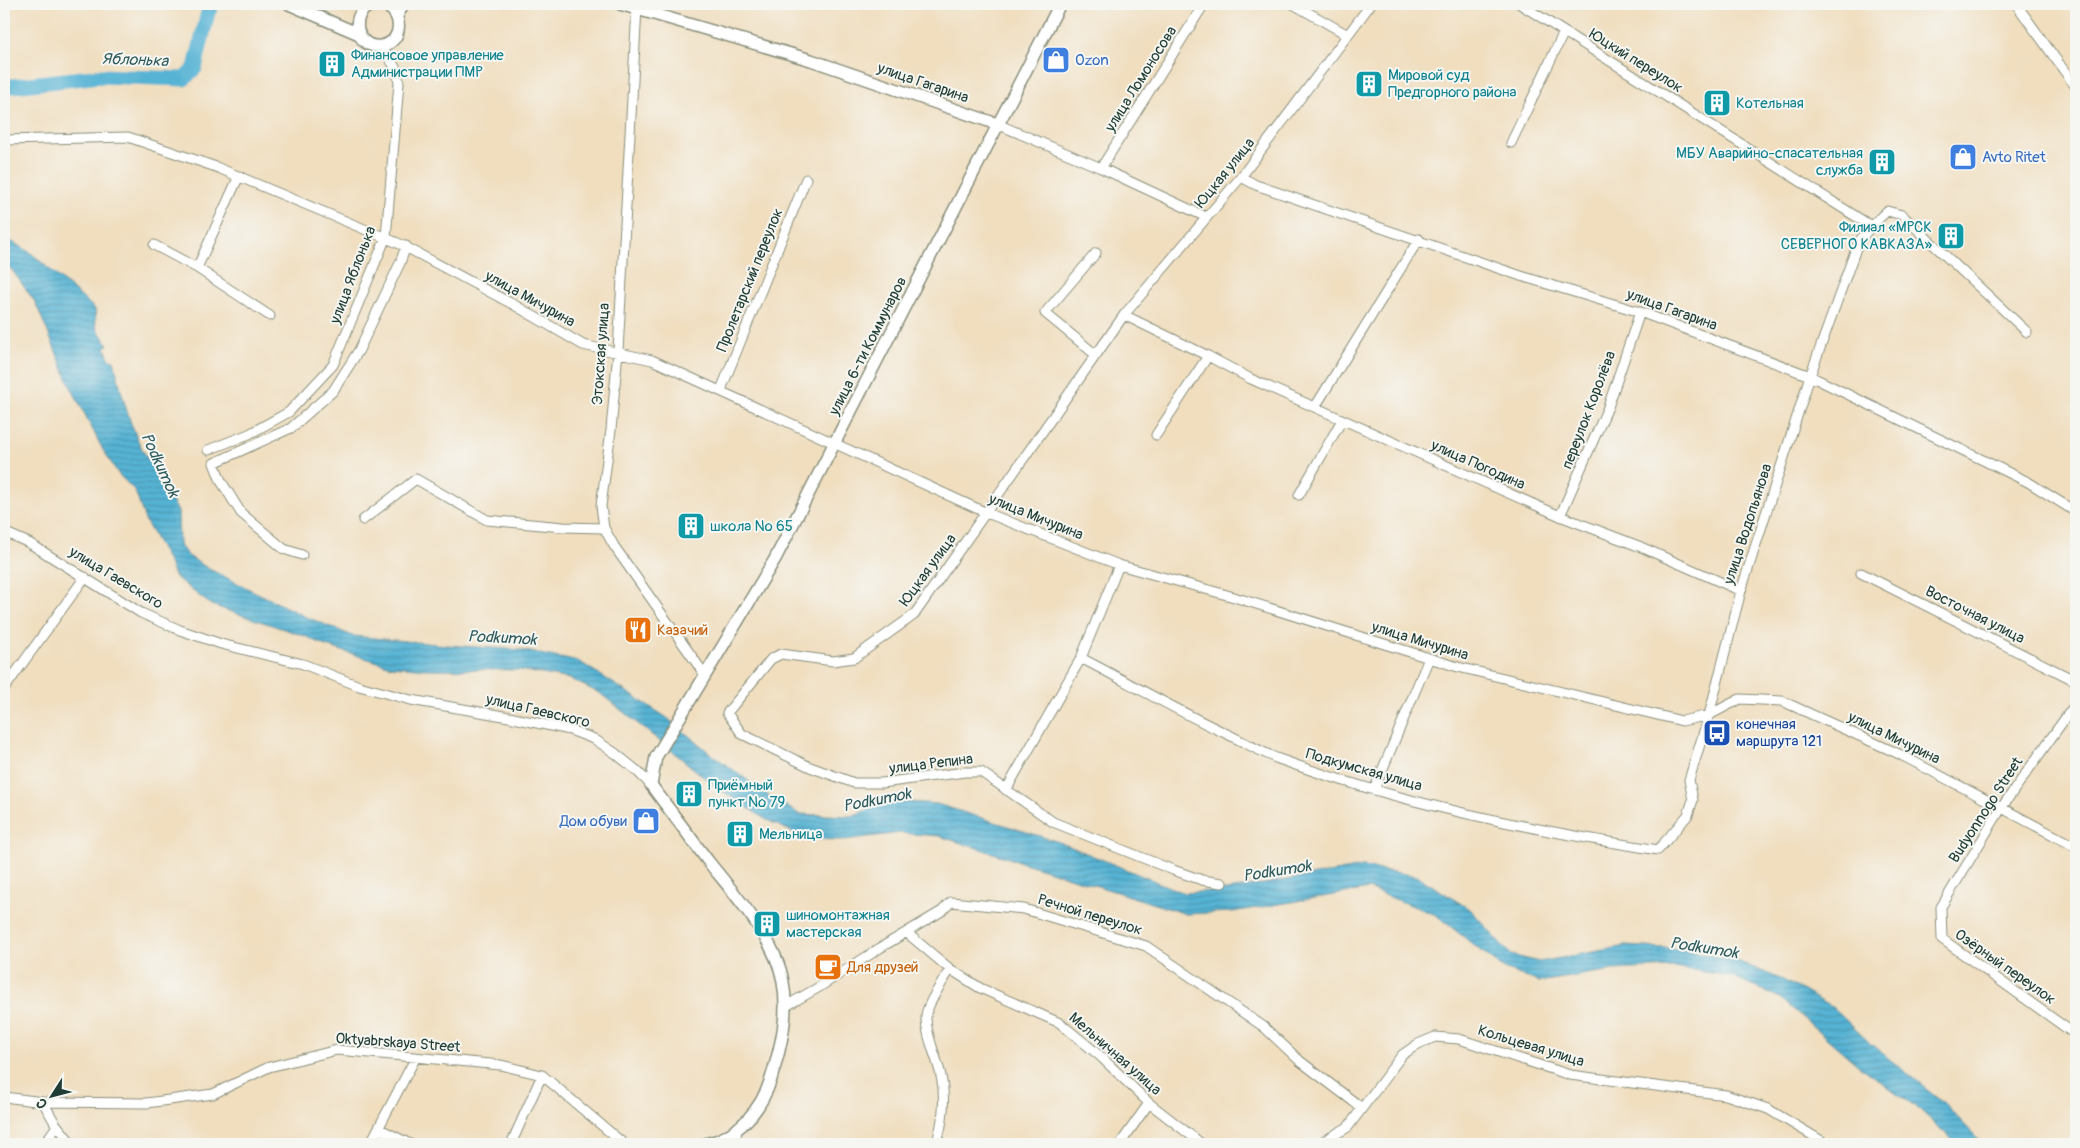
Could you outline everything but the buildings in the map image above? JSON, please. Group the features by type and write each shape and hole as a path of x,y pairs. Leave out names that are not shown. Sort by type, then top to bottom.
{"main road":[{"path":"289,4 359,34"},
{"path":"372,4 384,4 397,16 399,26 396,35 390,42 381,46 372,45 364,41 357,28 358,17 372,4"},
{"path":"397,16 403,4"},
{"name":"улица Гагарина","path":"620,4 637,6 811,60 997,124"},
{"name":"улица 6-ти Коммунаров","path":"651,785 656,757 775,558 836,443 997,124 1060,4"},
{"name":"улица Гаевского","path":"651,785 760,930 776,960 783,980 786,1006 783,1033 768,1087 756,1111 736,1131 719,1141 704,1144"}],"street":[{"name":"улица Ломоносова","path":"1101,168 1204,4"},
{"path":"1293,4 1346,34"},
{"name":"Юцкая улица","path":"727,713 771,659 781,654 833,661 854,658 914,615 1124,315 1241,177 1346,34 1371,4"},
{"name":"Юцкий переулок","path":"1520,4 1871,226"},
{"path":"2016,4 2076,87"},
{"name":"Этокская улица","path":"637,6 618,351 611,430 601,506 604,528 614,546 705,675"},
{"path":"1511,143 1564,32"},
{"name":"улица Яблонька","path":"208,450 249,434 289,412 333,365 386,237 399,83 396,70 381,46"},
{"name":"улица Гагарина","path":"997,124 1101,168 1206,217"},
{"name":"улица Мичурина","path":"4,140 128,137 240,176 406,246 583,345 618,351 652,360 987,513 1120,565 1234,597 1458,667 1682,720 1709,715 1740,699 1782,701 1900,754 2076,847"},
{"path":"197,268 240,176"},
{"name":"улица Гагарина","path":"1241,177 1256,185 1521,276 1640,312 1810,376 2028,482 2076,512"},
{"name":"Пролетарский переулок","path":"721,390 806,179"},
{"name":"улица Водопьянова","path":"1658,850 1688,815 1693,800 1690,780 1709,715 1740,591 1810,376 1858,243 1871,226 1887,211 1902,215 2027,332"},
{"path":"1315,407 1419,240"},
{"path":"154,245 197,268 270,316"},
{"path":"302,554 284,549 242,513 221,482 214,464 291,428 333,391 359,350 400,263 406,246"},
{"path":"1096,253 1045,313 1096,355"},
{"name":"переулок Королёва","path":"1560,516 1608,407 1640,312"},
{"name":"улица Погодина","path":"1124,315 1251,379 1342,420 1560,516 1641,547 1740,591"},
{"path":"1156,435 1208,356"},
{"path":"1298,495 1342,420"},
{"path":"363,520 416,478 486,520 563,527 604,528"},
{"name":"улица Гаевского","path":"4,532 29,543 141,613 180,630 222,644 304,664 359,686 410,700 509,717 578,733 594,739 615,753 651,785"},
{"path":"1006,790 1081,658 1120,565"},
{"name":"Восточная улица","path":"1861,573 2076,681"},
{"path":"4,689 85,577"},
{"name":"Подкумская улица","path":"1081,658 1204,723 1275,757 1374,790 1560,834 1658,850"},
{"path":"1374,790 1429,658"},
{"name":"Budyonnogo Street","path":"1942,939 1941,907 2002,807 2076,704"},
{"name":"улица Репина","path":"727,713 742,734 810,767 854,783 882,784 964,772 982,772 1053,822 1173,870 1202,880 1222,883"},
{"name":"Речной переулок","path":"786,1006 942,911 951,902 1024,910 1146,946 1264,1027 1300,1061 1362,1108"},
{"name":"Мельничная улица","path":"907,933 950,970 980,988 1060,1023 1100,1056 1149,1103 1202,1144"},
{"name":"Озёрный переулок","path":"1942,939 2076,1035"},
{"path":"936,1144 939,1135 943,1094 941,1077 931,1043 926,1016 932,1000 950,970"},
{"name":"Кольцевая улица","path":"1319,1144 1348,1127 1402,1055 1418,1044 1435,1037 1459,1039 1570,1076 1726,1095 1768,1109 1827,1144"},
{"name":"Oktyabrskaya Street","path":"4,1097 43,1102 146,1103 213,1094 269,1067 338,1050 502,1066 542,1075 624,1144"},
{"path":"370,1144 380,1129 416,1057"},
{"path":"511,1144 542,1075"},
{"path":"43,1102 57,1126 72,1144"},
{"path":"1120,1144 1149,1103"},
{"path":"44,1144 57,1126"},
{"path":"380,1129 410,1144"},
{"path":"736,1131 737,1144"}],"water":[{"path":"4,237 31,253 95,309 96,327 108,345 105,348 110,360 114,360 125,406 136,435 150,463 159,475 157,479 161,487 178,511 179,544 187,555 209,569 304,616 353,636 520,650 580,662 666,717 710,753 768,795 799,814 851,816 879,806 909,802 937,804 1059,842 1184,893 1228,890 1363,867 1417,876 1471,910 1511,955 1539,962 1625,946 1681,949 1737,961 1783,980 1832,1007 1872,1045 1941,1100 1983,1144 1957,1144 1919,1109 1860,1067 1780,998 1732,976 1673,967 1612,970 1539,982 1504,969 1436,915 1369,889 1232,912 1186,914 939,836 900,833 844,840 807,839 765,819 719,789 601,694 570,679 519,670 428,669 391,666 323,645 305,636 211,605 174,576 169,563 145,520 135,491 119,475 103,450 71,387 35,302 12,270 4,264"}],"waterway":[{"name":"Яблонька","path":"4,87 100,76 184,79 195,68 208,12 213,4"}],"place":[{"name":"Ozon","path":"1056,60"},
{"name":"Финансовое управление Администрации ПМР","path":"332,64"},
{"name":"Мировой суд Предгорного района","path":"1369,84"},
{"name":"Котельная","path":"1717,103"},
{"name":"Avto Ritet","path":"1963,157"},
{"name":"МБУ Аварийно-спасательная служба","path":"1882,162"},
{"name":"Филиал «МРСК СЕВЕРНОГО КАВКАЗА»","path":"1951,236"},
{"name":"школа № 65","path":"691,526"},
{"name":"Казачий","path":"638,630"},
{"name":"конечная маршрута 121","path":"1717,733"},
{"name":"Приёмный пункт № 79","path":"689,794"},
{"name":"Дом обуви","path":"646,821"},
{"name":"Мельница","path":"740,834"},
{"name":"шиномонтажная мастерская","path":"767,924"},
{"name":"Для друзей","path":"828,967"}],"water label":[{"name":"Podkumok","path":"160,465"},
{"name":"Podkumok","path":"502,638"},
{"name":"Podkumok","path":"877,800"},
{"name":"Podkumok","path":"1277,871"},
{"name":"Podkumok","path":"1704,948"}]}
